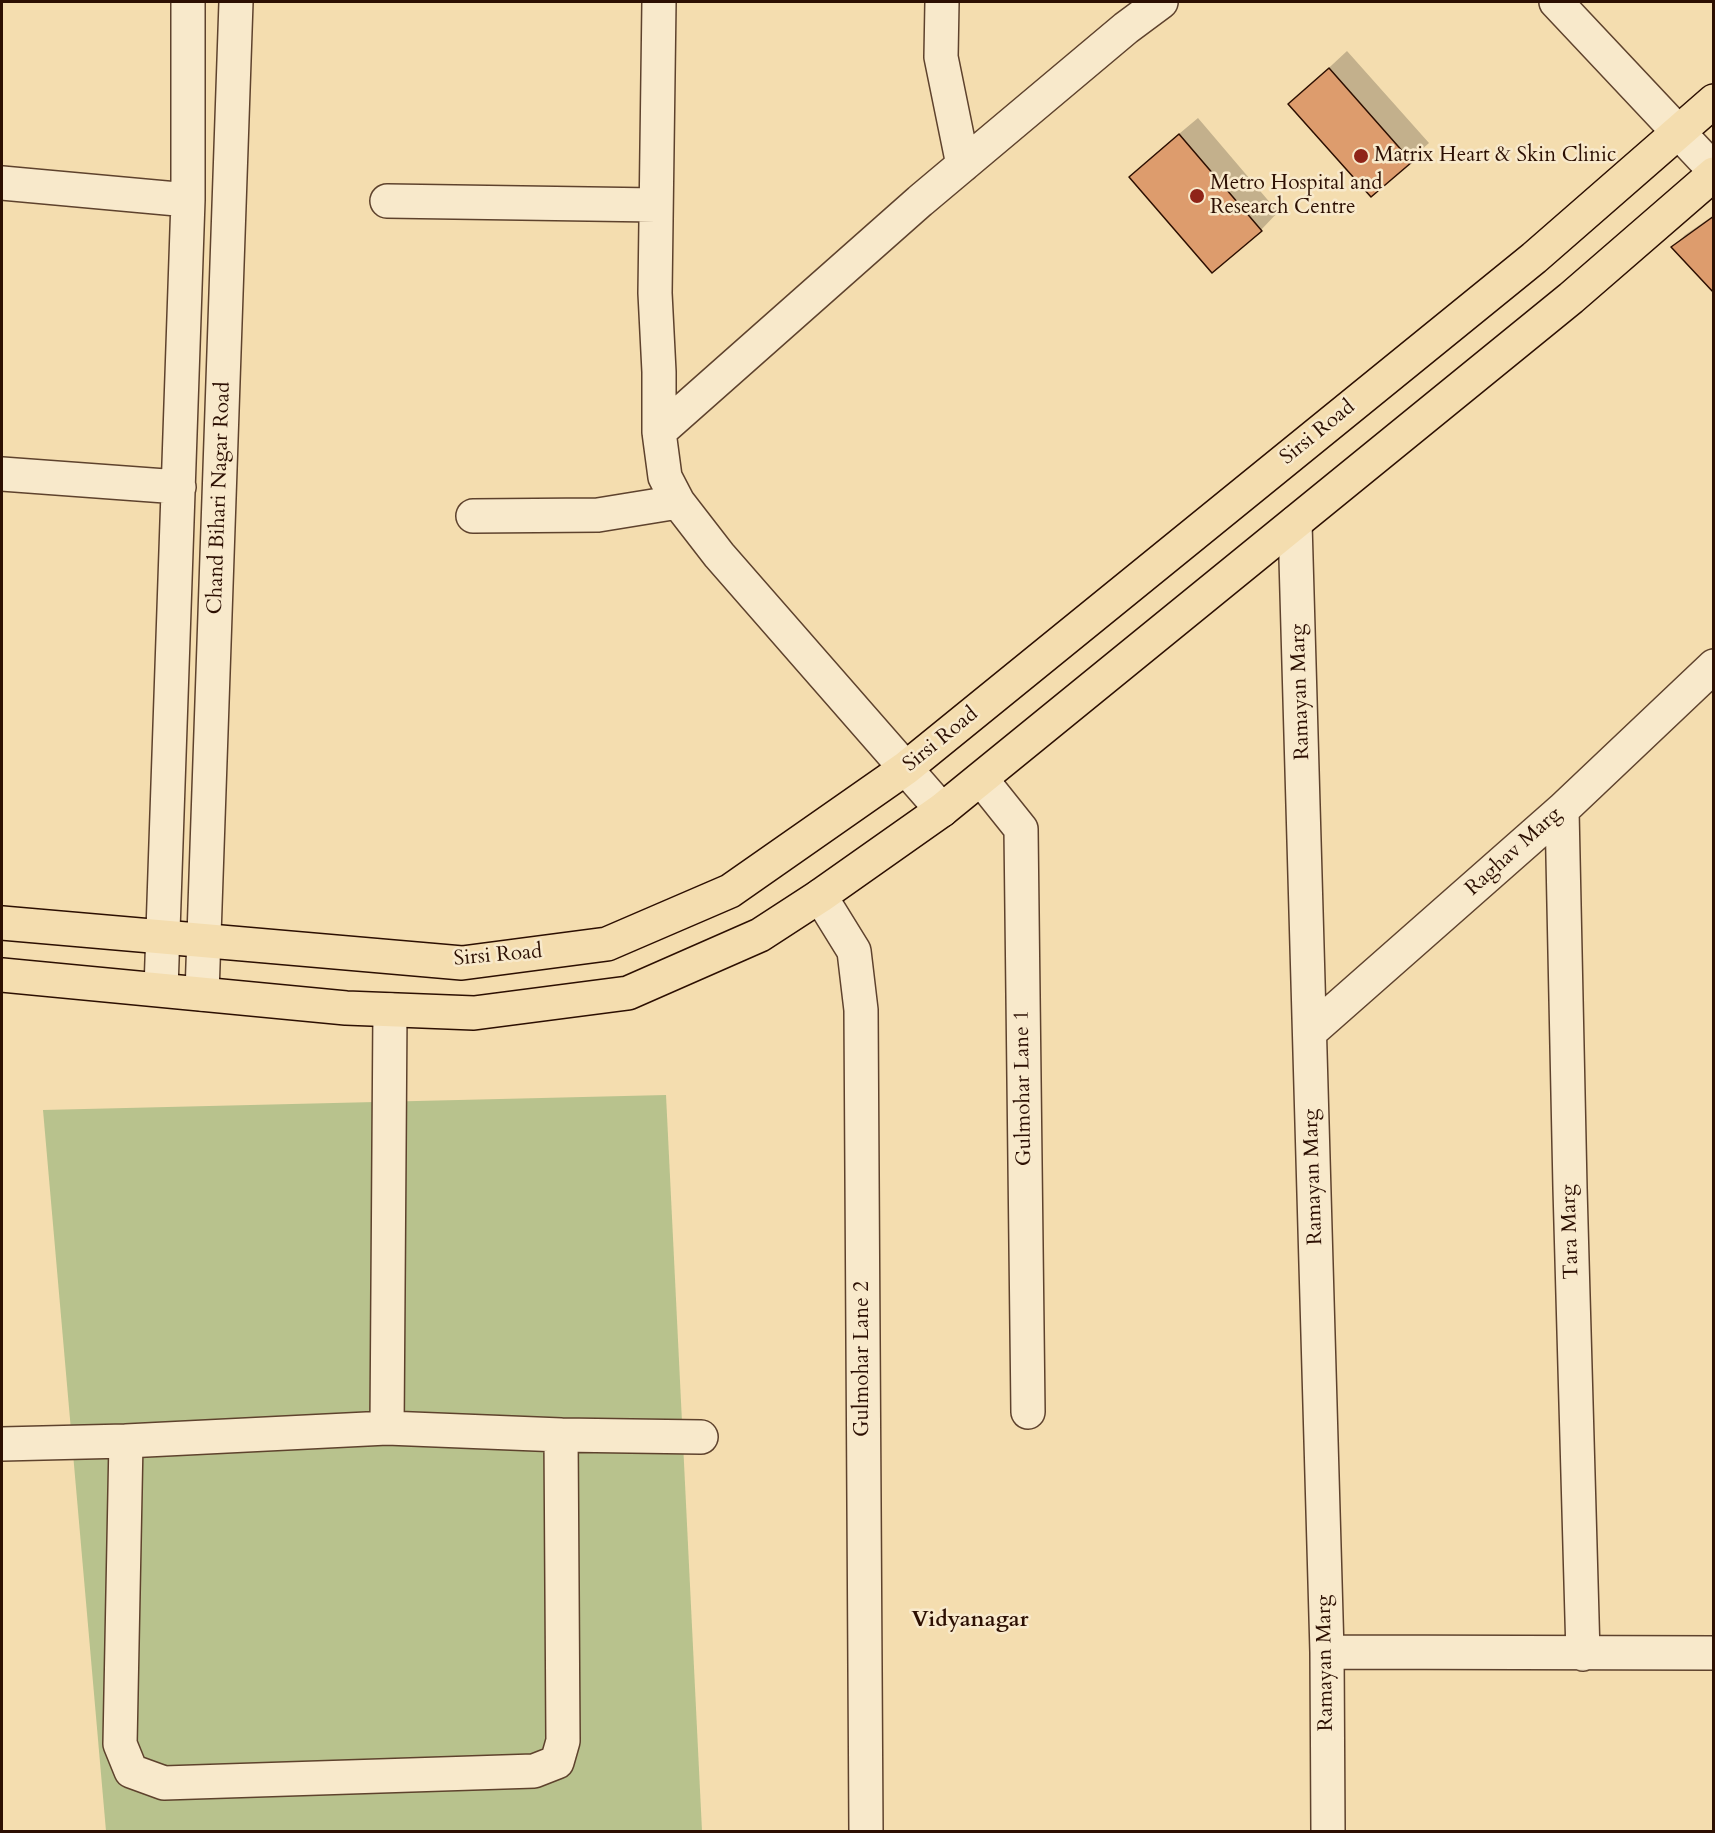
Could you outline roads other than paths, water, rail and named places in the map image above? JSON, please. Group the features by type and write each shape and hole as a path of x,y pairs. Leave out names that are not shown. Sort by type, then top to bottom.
{"main road":[{"name":"Sirsi Road","path":"2,923 462,963 607,944 730,891 906,768 1525,265 1713,101"},
{"path":"2,975 346,1008 474,1013 628,993 760,935 820,896 942,810 981,779 1571,298 1713,172"}],"street":[{"name":"Chand Bihari Nagar Road","path":"161,989 188,200 188,2"},
{"name":"Chand Bihari Nagar Road","path":"202,994 236,2"},
{"path":"659,2 655,293 659,432 665,477 678,502 719,555 942,810"},
{"path":"942,2 941,57 963,165"},
{"path":"659,432 963,165 1161,2"},
{"path":"1556,2 1713,172"},
{"path":"2,183 188,200"},
{"path":"387,201 656,205"},
{"path":"2,474 179,487"},
{"path":"473,516 598,515 678,502"},
{"name":"Ramayan Marg","path":"1295,524 1327,1652 1328,1832"},
{"name":"Raghav Marg","path":"1310,1032 1562,810 1713,666"},
{"name":"Gulmohar Lane 1","path":"981,779 1021,829 1028,1412"},
{"name":"Tara Marg","path":"1562,810 1583,1654"},
{"name":"Gulmohar Lane 2","path":"820,896 854,951 861,1010 866,1832"},
{"path":"387,1428 390,1010"},
{"path":"2,1444 126,1441 387,1428 561,1435 701,1437"},
{"path":"126,1441 120,1744 131,1771 164,1783 534,1771 557,1762 563,1741 561,1435"},
{"path":"1327,1652 1713,1653"}],"place":[{"name":"Matrix Heart & Skin Clinic","path":"1361,156"},
{"name":"Metro Hospital and Research Centre","path":"1197,196"}],"district":[{"name":"Vidyanagar","path":"970,1621"}]}
